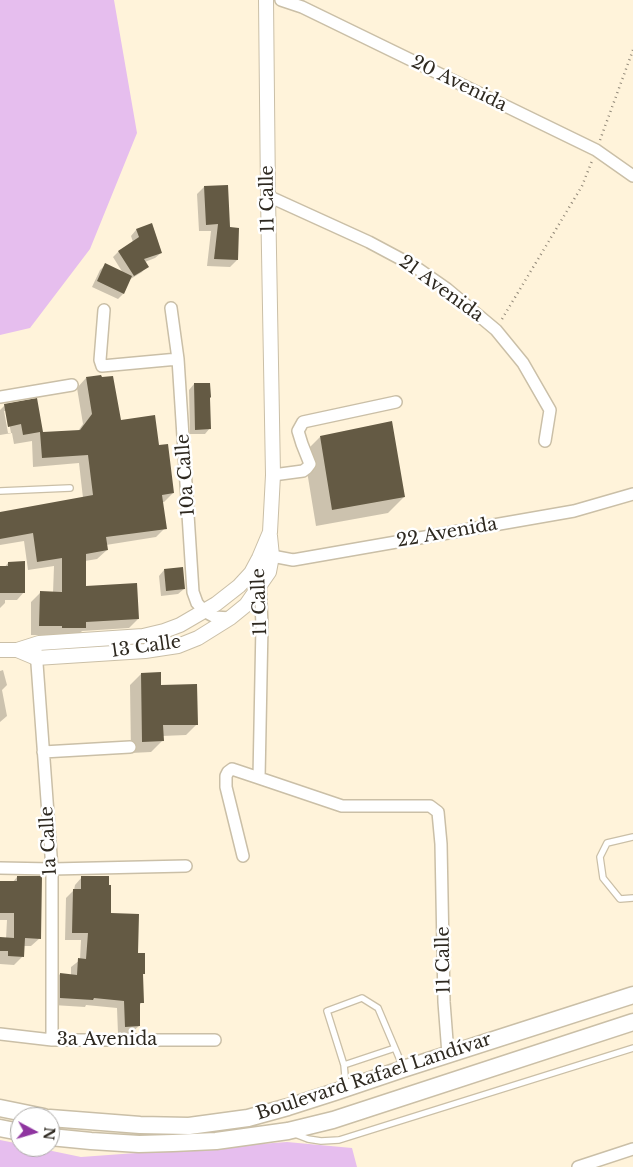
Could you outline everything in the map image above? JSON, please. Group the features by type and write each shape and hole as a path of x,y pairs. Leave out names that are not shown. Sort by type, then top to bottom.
{"main road":[{"name":"Boulevard Rafael Landívar","path":"60,1119 140,1125 189,1126 248,1118 346,1089 403,1068 631,995"},
{"name":"Boulevard Rafael Landívar","path":"60,1138 139,1144 173,1143 216,1141 288,1131 333,1120 633,1022"}],"street":[{"name":"11 Calle","path":"265,557 270,532 273,475 266,0"},
{"name":"20 Avenida","path":"281,0 302,7 596,150 633,176"},
{"name":"21 Avenida","path":"268,196 369,242 414,266 447,289 496,330 523,363 550,410 545,441"},
{"name":"10a Calle","path":"172,308 178,359 194,592 197,603 204,612"},
{"path":"104,310 100,360 102,366 178,359"},
{"path":"0,397 72,385"},
{"path":"273,475 303,471 310,464 298,431 303,422 396,402"},
{"name":"22 Avenida","path":"265,557 293,560 574,511 633,494"},
{"name":"13 Calle","path":"0,650 17,650 36,643 143,636 164,631 180,625 216,604 239,586 265,557"},
{"name":"13 Calle","path":"17,650 36,658 144,651 178,646 198,638 230,618 246,605 269,572 265,557"},
{"name":"11 Calle","path":"261,584 259,778 342,806 430,806 438,812 442,844 444,1002 448,1054"},
{"path":"204,612 215,617 230,618"},
{"name":"1a Calle","path":"36,643 52,869 52,1040"},
{"path":"44,752 130,747"},
{"path":"243,856 226,787 226,776 232,769 259,778"},
{"path":"0,868 52,869 186,866"},
{"name":"3a Avenida","path":"0,1034 52,1040 215,1040"},
{"path":"578,1167 633,1149"}],"lane":[{"path":"0,491 70,488"},
{"path":"633,838 607,843 600,857 603,878 620,899 633,898"},
{"path":"346,1089 344,1065 327,1011 362,998 378,1008 403,1068"},
{"path":"344,1065 395,1048"},
{"path":"288,1131 308,1139 321,1141 339,1140 633,1048"}],"path":[{"path":"496,330 582,186 633,50"}],"shaded area":[{"path":"0,0 114,0 137,133 90,249 30,328 0,335"},
{"path":"0,1140 10,1142 10,1157 60,1157 60,1153 81,1157 287,1142 352,1148 357,1167 0,1167"}],"building":[{"path":"228,185 230,227 239,228 238,260 214,259 218,224 206,225 204,186"},
{"path":"152,223 162,253 144,259 149,267 134,276 118,251 139,237 136,229"},
{"path":"105,263 132,276 124,294 97,281"},
{"path":"101,375 102,377 113,376 121,420 155,415 159,445 168,444 174,493 162,495 167,529 106,537 108,550 86,554 86,586 137,583 139,619 86,622 86,628 39,626 40,591 62,592 62,558 37,562 33,533 0,539 0,512 93,495 88,455 42,458 40,432 23,435 21,424 8,427 4,404 37,398 43,432 80,430 92,414 86,377"},
{"path":"194,383 210,383 211,429 195,430"},
{"path":"392,421 405,497 332,510 320,436"},
{"path":"25,561 25,593 0,593 0,566 8,566 8,562"},
{"path":"183,567 185,589 166,591 164,569"},
{"path":"161,672 161,685 197,684 198,725 163,725 164,741 142,742 141,673"},
{"path":"17,876 42,876 41,939 25,938 24,957 8,956 8,951 0,951 0,937 14,938 14,913 0,913 0,881 17,881"},
{"path":"81,876 109,876 109,885 111,885 111,913 139,914 138,953 145,953 145,974 143,974 144,1003 140,1003 140,1026 125,1027 124,1001 94,998 93,1000 60,998 60,973 77,975 78,958 86,959 88,933 72,933 73,889 81,889"}]}
